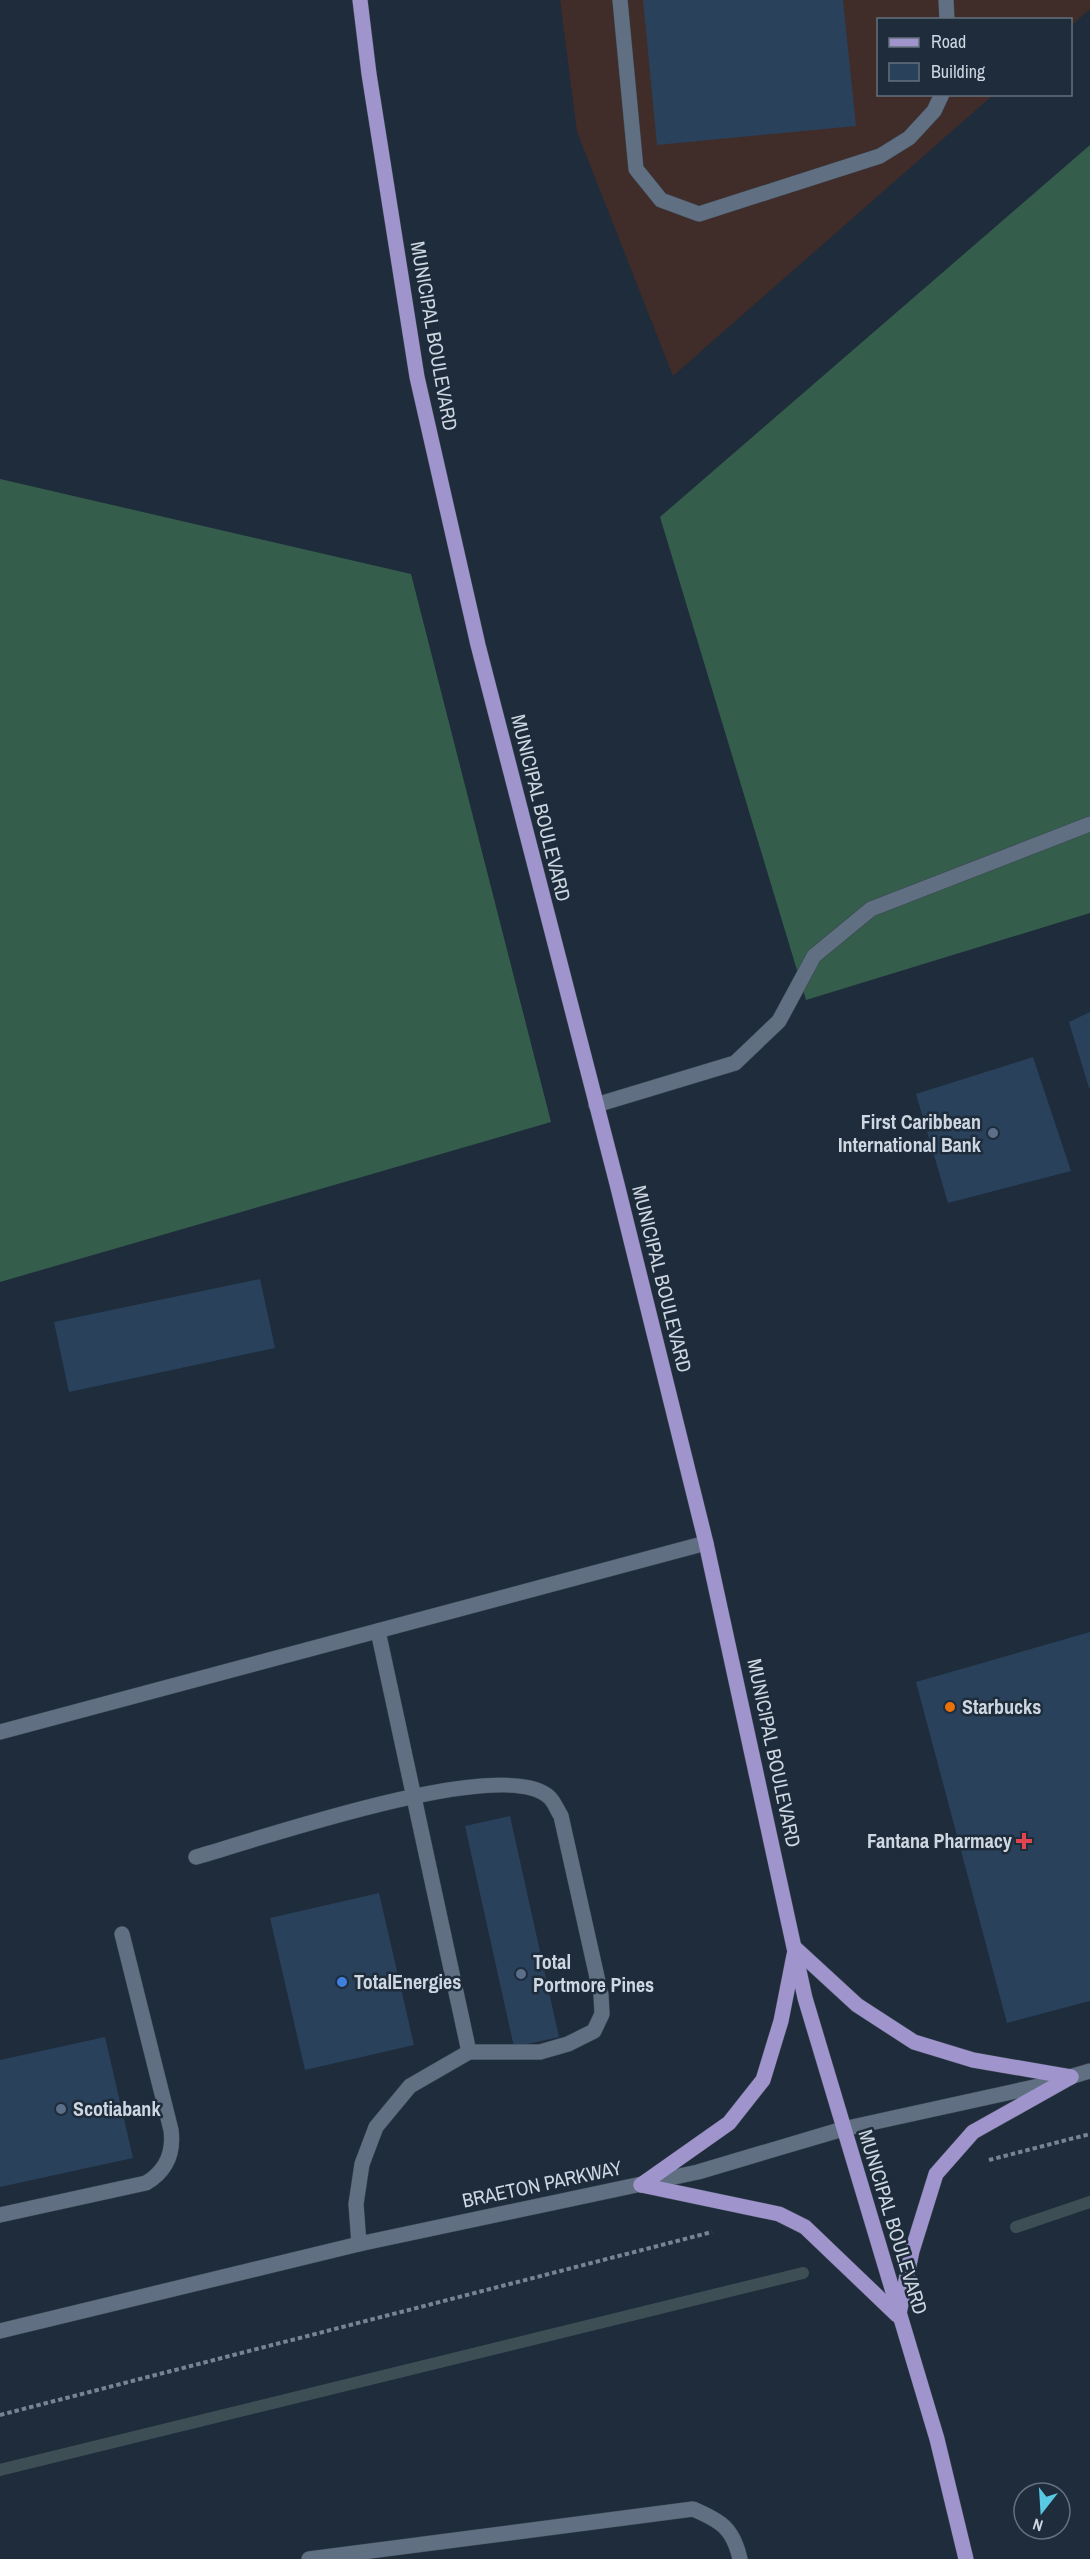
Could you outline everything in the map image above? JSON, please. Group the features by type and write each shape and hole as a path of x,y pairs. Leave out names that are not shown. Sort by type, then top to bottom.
{"main road":[{"name":"MUNICIPAL BOULEVARD","path":"360,0 369,74 417,376 478,645 706,1543 805,1998 937,2439 966,2559"},
{"path":"620,0 636,169 661,200 699,214 880,156 909,138 934,111 941,96"},
{"path":"946,0 947,18"},
{"path":"596,1105 735,1063 778,1021 814,956 871,909 1090,824"},
{"path":"0,1731 706,1543"},
{"path":"378,1631 469,2052"},
{"path":"196,1857 413,1795 503,1784 522,1786 548,1796 561,1816 599,1983 602,2014 594,2031 568,2044 540,2052 469,2052 410,2086 376,2127 362,2164 356,2204 359,2244"},
{"path":"0,2215 146,2183 155,2178 168,2161 172,2141 171,2130 122,1934"},
{"path":"795,1948 857,2005 914,2042 973,2060 1071,2077"},
{"path":"641,2185 729,2122 763,2080 781,2021 795,1948"},
{"name":"BRAETON PARKWAY","path":"0,2331 359,2244 698,2172 843,2129 1090,2071"},
{"path":"899,2317 912,2251 936,2174 973,2132 1071,2077"},
{"path":"641,2185 779,2214 805,2227 846,2263 899,2317"},
{"path":"309,2559 693,2509 717,2519 736,2540 740,2559"}],"path":[{"path":"936,2174 1090,2134"},
{"path":"0,2415 722,2229"}],"shaded area":[{"path":"560,0 1090,0 1090,9 1072,25 1072,18 877,18 877,96 992,96 673,376 577,132"}],"green space":[{"path":"1090,145 1090,913 806,1000 660,517"},
{"path":"0,479 411,574 551,1122 0,1282"}],"building":[{"path":"643,0 843,0 856,126 657,145"},
{"path":"1090,1012 1090,1088 1089,1088 1069,1022"},
{"name":"First Caribbean International Bank","path":"1033,1057 1071,1171 948,1203 916,1094"},
{"path":"260,1279 275,1348 69,1392 54,1322"},
{"name":"Fantana Pharmacy","path":"1090,1632 1090,2001 1007,2023 916,1682"},
{"name":"Total Portmore Pines","path":"510,1816 559,2037 514,2047 465,1826"},
{"name":"TotalEnergies","path":"379,1893 414,2045 305,2070 270,1918"},
{"name":"Scotiabank","path":"105,2037 133,2158 0,2187 0,2060"}],"waterway":[{"path":"1016,2227 1090,2202"},
{"path":"0,2470 803,2273"}],"place":[{"name":"First Caribbean International Bank","path":"993,1133"},
{"name":"Starbucks","path":"950,1707"},
{"name":"Fantana Pharmacy","path":"1024,1841"},
{"name":"Total Portmore Pines","path":"521,1974"},
{"name":"TotalEnergies","path":"342,1982"},
{"name":"Scotiabank","path":"61,2109"}]}
